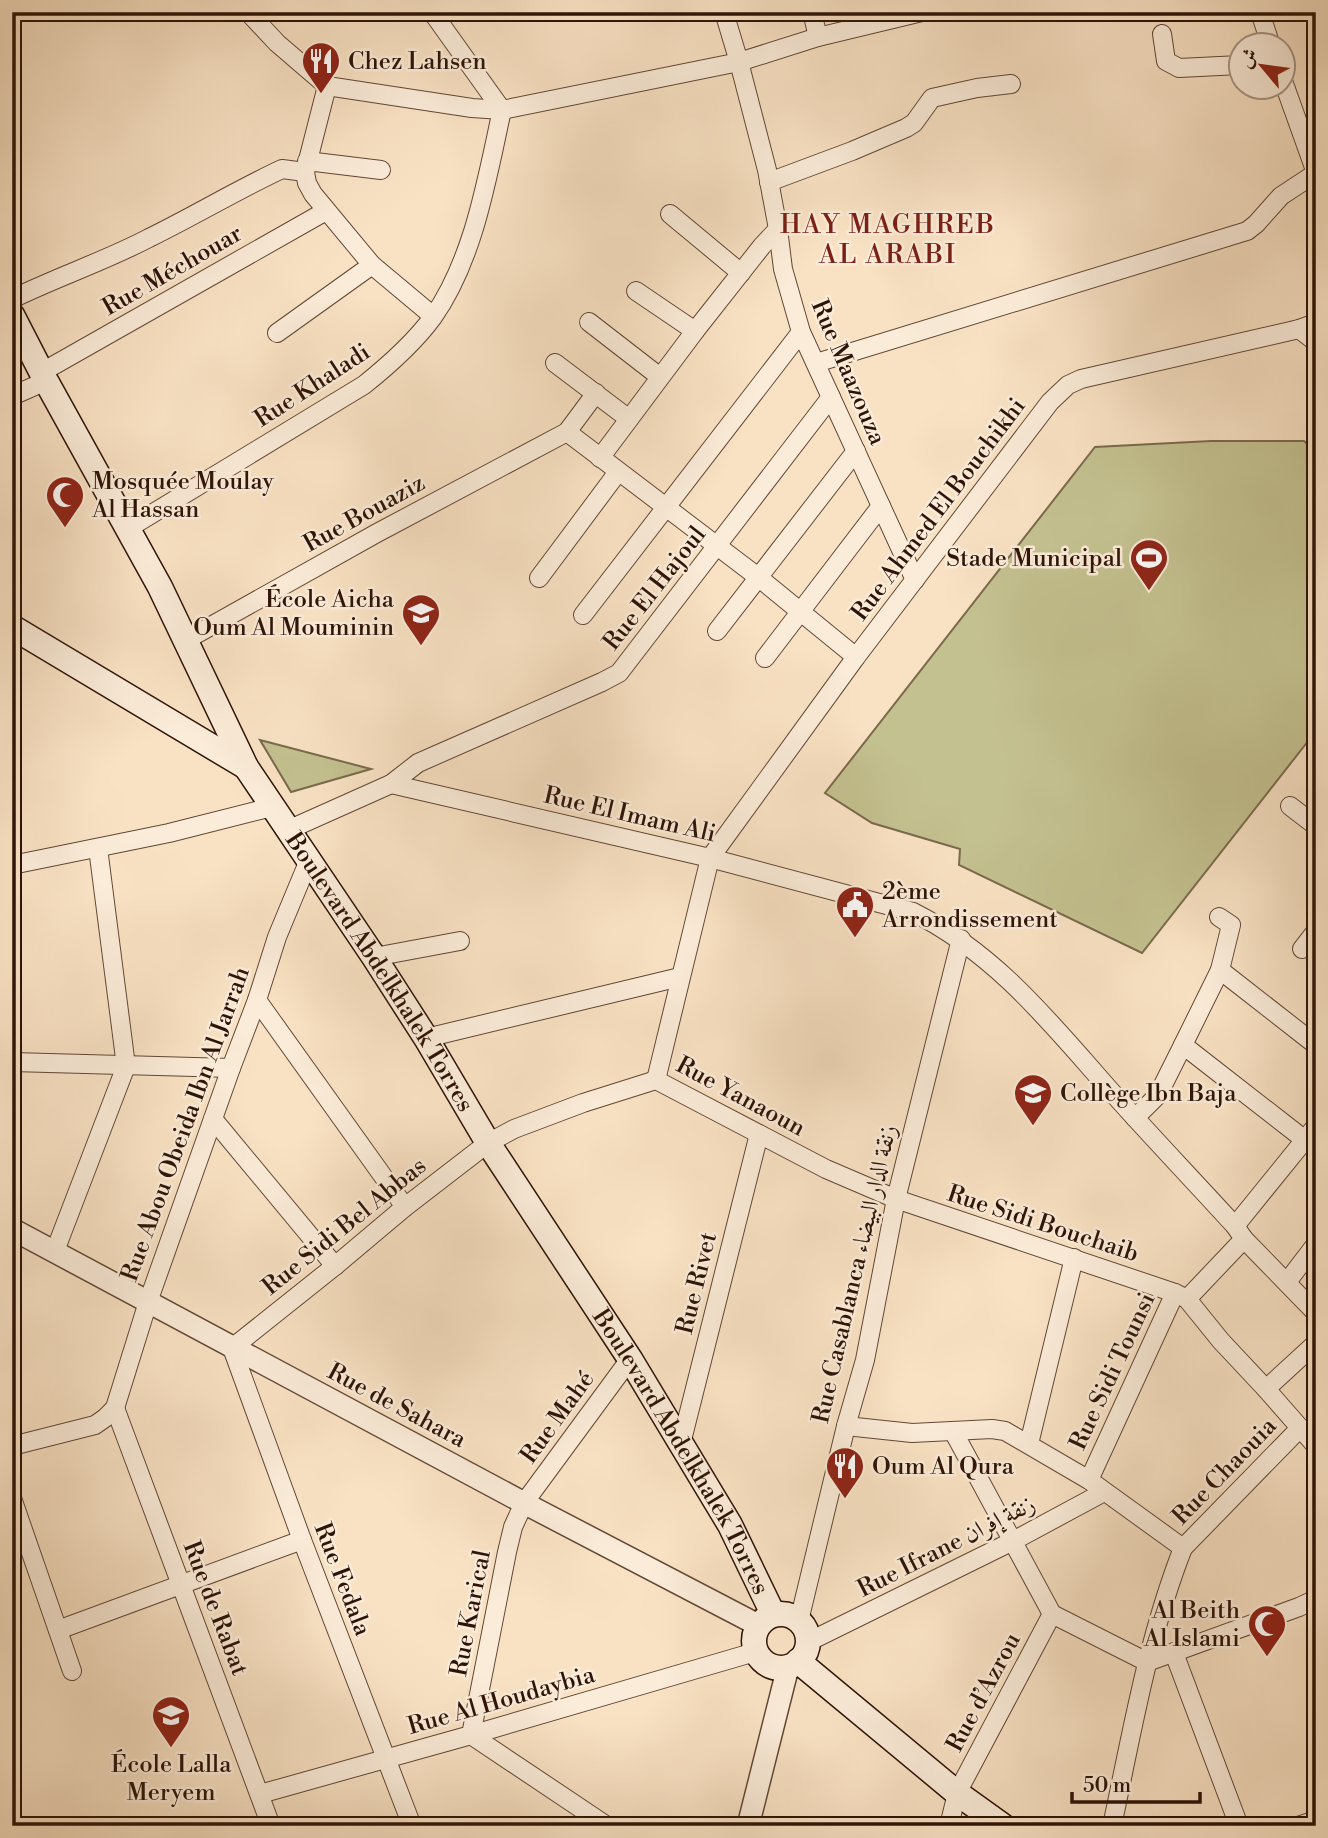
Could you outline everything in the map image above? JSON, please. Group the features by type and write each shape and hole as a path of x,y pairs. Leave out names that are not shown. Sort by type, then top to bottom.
{"main road":[{"name":"Boulevard Abdelkhalek Torres","path":"12,315 160,587 246,767 374,957 488,1143 630,1359 730,1525 766,1620"},
{"path":"12,626 246,767"},
{"path":"798,1648 773,1667 766,1664 755,1652 754,1634 766,1620 787,1614 798,1648 957,1793 1003,1826"}],"street":[{"path":"432,12 502,110"},
{"name":"Rue Maazouza","path":"724,12 769,182 783,269 801,332 915,580"},
{"path":"812,12 818,37"},
{"path":"255,14 285,50 327,86 502,110 739,62 818,37 922,12"},
{"path":"1260,12 1266,32"},
{"path":"1162,34 1166,61 1171,65 1179,68 1226,66"},
{"path":"769,182 906,128 914,123 932,98 1011,84"},
{"path":"327,86 306,167 307,183 326,211 372,265 433,316"},
{"path":"816,363 1247,231 1281,196 1316,173 1291,102"},
{"name":"Rue Khaladi","path":"127,529 364,385 406,348 433,316 467,249 502,110"},
{"path":"12,299 148,239 282,169 306,167 381,170"},
{"name":"Rue Méchouar","path":"12,396 326,211"},
{"path":"670,214 741,273"},
{"path":"600,458 695,331 778,229"},
{"path":"277,333 372,265"},
{"path":"636,291 695,331"},
{"path":"589,322 660,377"},
{"name":"Rue Ahmed El Bouchikhi","path":"709,858 856,657 1050,402 1068,385 1081,379 1307,326 1316,342"},
{"path":"583,615 801,332"},
{"path":"555,363 629,419"},
{"path":"596,393 567,432 758,577 856,657"},
{"name":"Rue El Hajoul","path":"391,784 418,763 619,673 831,397"},
{"name":"Rue Bouaziz","path":"186,640 377,533 567,432"},
{"path":"717,631 856,451"},
{"path":"539,578 618,472"},
{"path":"765,657 881,506"},
{"path":"288,830 391,784"},
{"name":"Rue El Imam Ali","path":"391,784 709,858 913,912 961,939 1017,988 1067,1040 1135,1118 1316,1313"},
{"path":"1290,806 1316,826"},
{"path":"12,865 169,833 272,807"},
{"path":"55,1251 127,1066 98,848"},
{"name":"Rue Yanaoun","path":"709,858 656,1080 827,1169 896,1199"},
{"name":"Rue Abou Obeida Ibn Al Jarrah","path":"115,1408 148,1302 257,1000 277,937 309,860"},
{"path":"1135,1118 1158,1095 1220,971 1231,925 1219,917"},
{"path":"1302,948 1316,931"},
{"name":"Rue Casablanca زنقة الدار البيضاء","path":"748,1826 798,1648 846,1426 864,1360 896,1199 961,939"},
{"path":"374,957 460,941"},
{"path":"1220,971 1316,1045"},
{"path":"426,1038 680,977"},
{"path":"257,1000 405,1207"},
{"path":"1183,1045 1310,1133"},
{"path":"12,1062 231,1068"},
{"name":"Rue Sidi Bel Abbas","path":"232,1348 488,1143 514,1129 583,1103 656,1080"},
{"path":"213,1119 335,1266"},
{"name":"Rue Sidi Tounsi","path":"1089,1480 1181,1296 1240,1233 1310,1133"},
{"name":"Rue Rivet","path":"681,1444 759,1134"},
{"name":"Rue Sidi Bouchaib","path":"896,1199 1181,1296"},
{"name":"Rue de Sahara","path":"12,1229 524,1503 766,1620"},
{"path":"1287,1282 1316,1244"},
{"path":"1029,1444 1074,1258"},
{"path":"1181,1296 1316,1446"},
{"path":"1266,1389 1316,1343"},
{"name":"Rue Fedala","path":"232,1348 302,1540 412,1826"},
{"name":"Rue Mahé","path":"524,1503 630,1359"},
{"path":"12,1446 95,1425 115,1408"},
{"name":"Rue de Rabat","path":"115,1408 271,1826"},
{"path":"846,1426 912,1433 998,1429 1089,1480 1183,1548 1147,1662 1112,1826"},
{"name":"Rue Chaouia","path":"1183,1548 1300,1428"},
{"path":"953,1431 1052,1614 1147,1662 1316,1599"},
{"name":"Rue Ifrane زنقة إفران","path":"798,1648 1013,1541 1104,1492"},
{"path":"12,1498 72,1671"},
{"name":"Rue Karical","path":"471,1735 507,1552 513,1527 524,1503"},
{"path":"58,1630 302,1540"},
{"name":"Rue d’Azrou","path":"949,1826 957,1793 1052,1614"},
{"name":"Rue Al Houdaybia","path":"260,1794 755,1652"},
{"path":"1174,1653 1239,1826"},
{"path":"471,1735 607,1826"},
{"path":"1298,1826 1316,1820"}],"shaded area":[{"name":"Stade Municipal","path":"1211,441 1304,441 1316,452 1316,731 1142,953 959,865 960,849 872,823 825,793 1095,447"},
{"path":"260,740 371,769 291,792"}],"place":[{"name":"Chez Lahsen","path":"321,95"},
{"name":"Mosquée Moulay Al Hassan","path":"65,529"},
{"name":"Stade Municipal","path":"1149,592"},
{"name":"École Aicha Oum Al Mouminin","path":"421,647"},
{"name":"2ème Arrondissement","path":"855,939"},
{"name":"Collège Ibn Baja","path":"1033,1127"},
{"name":"Oum Al Qura","path":"845,1500"},
{"name":"Al Beith Al Islami","path":"1267,1658"},
{"name":"École Lalla Meryem","path":"171,1749"}],"district":[{"name":"HAY MAGHREB AL ARABI","path":"888,239"}]}
